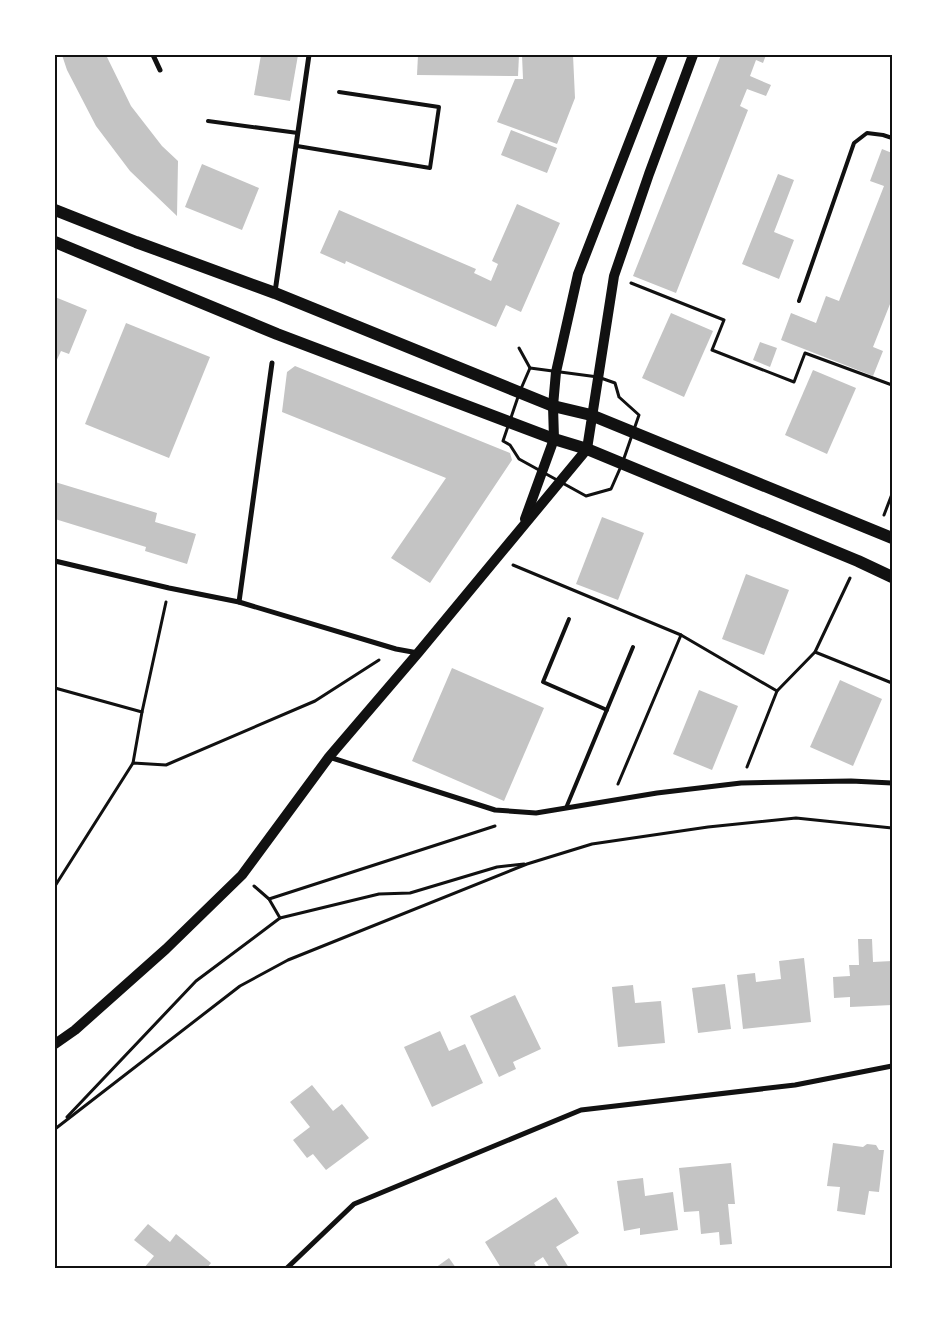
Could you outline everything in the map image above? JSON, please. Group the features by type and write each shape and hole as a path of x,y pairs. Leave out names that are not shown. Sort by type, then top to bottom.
{"main road":[{"path":"522,527 554,439 553,406 556,372 578,274 663,55"},
{"path":"55,1044 75,1030 166,949 242,875 329,757 498,558 587,449 614,276 693,55"},
{"path":"55,210 275,293 553,406 591,415 892,538"},
{"path":"55,242 277,334 554,439 587,449 858,561 892,577"}],"street":[{"path":"153,55 160,70"},
{"path":"275,293 310,55"},
{"path":"239,602 272,363"},
{"path":"55,562 239,602 396,649 418,653"},
{"path":"329,757 495,810 536,813 657,793 741,783 851,781 892,783"},
{"path":"287,1268 354,1204 582,1110 796,1085 892,1066"}],"lane":[{"path":"297,146 430,168 439,107 338,92"},
{"path":"208,121 298,133"},
{"path":"800,301 854,143 867,133 892,138"},
{"path":"569,619 543,682 607,710"},
{"path":"566,808 633,647"}],"path":[{"path":"614,276 724,320 712,350 785,379 794,382 805,353 892,385"},
{"path":"519,348 530,368"},
{"path":"498,558 681,635 777,691"},
{"path":"741,783 777,691 815,652 858,561"},
{"path":"55,886 133,763 169,588"},
{"path":"611,800 681,635"},
{"path":"133,763 166,765 315,701 396,649"},
{"path":"815,652 892,683"},
{"path":"55,688 142,712"},
{"path":"55,1129 240,986 288,960 527,864 592,844 708,827 796,818 892,828"},
{"path":"269,899 499,825"},
{"path":"60,1126 196,981 280,918 379,894 410,893 497,867 527,864"},
{"path":"242,875 269,899 280,918"}],"building":[{"path":"62,55 106,55 131,106 162,146 178,161 177,216 130,171 96,126 67,70"},
{"path":"261,55 298,55 290,101 254,95"},
{"path":"418,55 519,55 518,76 417,75"},
{"path":"522,55 573,55 575,98 557,144 497,122 515,79 523,79"},
{"path":"721,55 766,55 763,63 756,60 750,76 771,85 766,96 747,89 740,106 748,110 676,293 633,276"},
{"path":"511,130 557,148 547,173 501,155"},
{"path":"882,149 892,153 892,299 873,347 883,351 873,376 781,340 791,313 816,323 826,296 839,301 884,186 870,181"},
{"path":"202,164 259,188 242,230 185,207"},
{"path":"778,174 794,180 774,232 794,240 779,279 742,264"},
{"path":"517,204 560,223 521,312 506,305 496,327 346,261 345,264 320,253 339,210 476,269 474,273 491,281 498,264 492,261"},
{"path":"55,297 87,310 69,354 61,351 55,364"},
{"path":"671,313 713,331 684,397 642,378"},
{"path":"126,323 210,357 169,458 85,424"},
{"path":"760,342 777,348 770,367 753,360"},
{"path":"295,366 510,453 512,460 430,583 391,558 446,478 282,412 287,372"},
{"path":"813,370 856,388 827,454 785,435"},
{"path":"55,482 157,513 155,522 196,534 187,564 145,551 146,547 55,519"},
{"path":"602,517 644,533 618,600 576,584"},
{"path":"746,574 789,590 764,655 722,639"},
{"path":"452,668 544,708 504,801 412,761"},
{"path":"840,680 882,699 853,766 810,747"},
{"path":"699,690 738,706 712,770 673,754"},
{"path":"858,939 872,939 873,962 892,961 892,1005 850,1007 850,997 834,998 833,977 850,976 849,965 859,965"},
{"path":"804,958 811,1022 743,1029 737,975 755,973 756,982 781,979 779,961"},
{"path":"725,984 731,1029 698,1033 692,988"},
{"path":"633,985 635,1003 661,1001 665,1043 618,1047 612,987"},
{"path":"515,995 541,1049 513,1062 516,1069 499,1077 470,1016"},
{"path":"440,1031 449,1051 465,1044 483,1083 432,1107 404,1047"},
{"path":"312,1085 333,1111 342,1104 369,1138 326,1170 313,1154 307,1158 293,1140 310,1127 290,1102"},
{"path":"833,1143 863,1147 867,1144 876,1145 879,1150 884,1150 879,1192 869,1191 865,1215 837,1211 840,1187 827,1186"},
{"path":"731,1163 735,1204 728,1204 732,1244 720,1245 719,1232 701,1234 699,1211 684,1212 679,1168"},
{"path":"643,1178 645,1196 673,1192 678,1230 640,1235 640,1228 624,1231 617,1181"},
{"path":"556,1197 579,1233 556,1247 569,1268 550,1268 543,1257 534,1263 537,1268 501,1268 485,1242"},
{"path":"148,1224 170,1242 176,1234 211,1263 207,1268 144,1268 154,1256 134,1240"},
{"path":"449,1258 456,1268 435,1268"}]}
